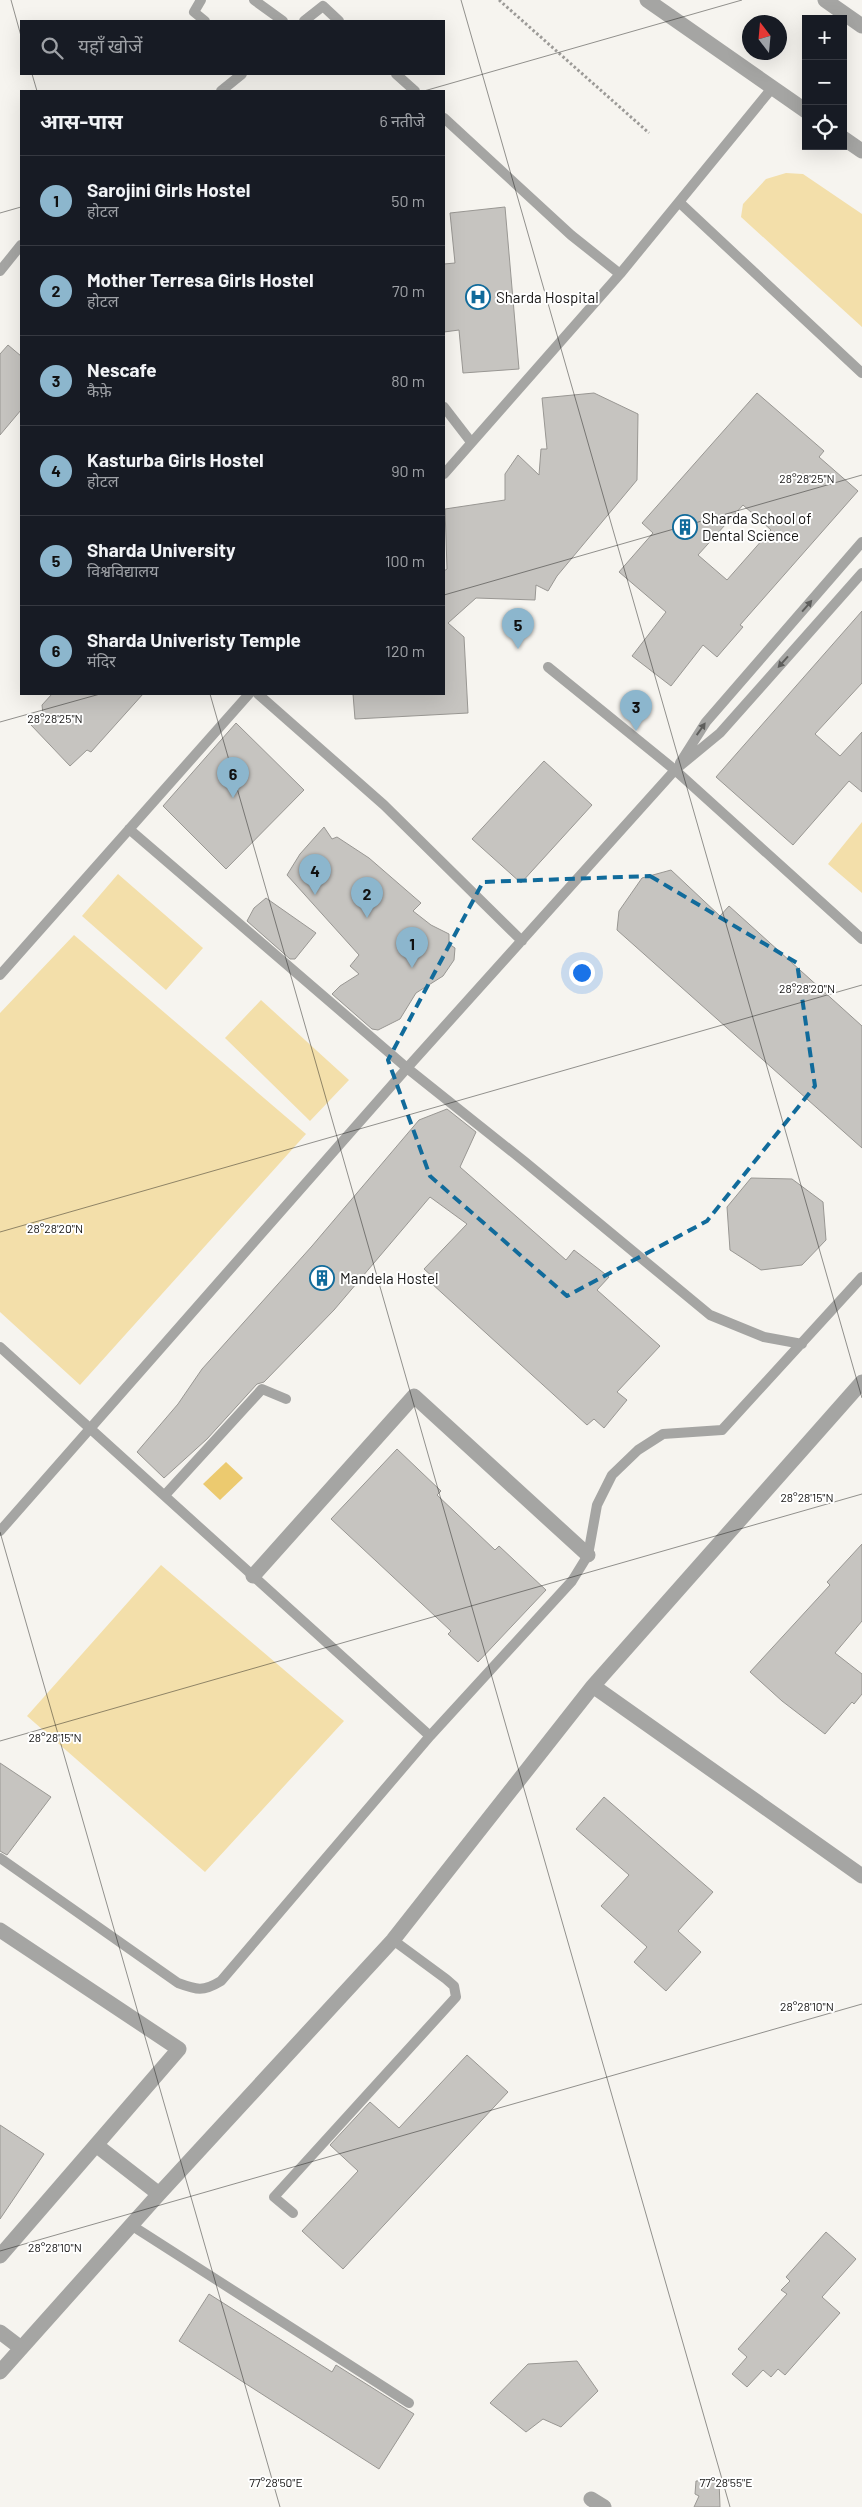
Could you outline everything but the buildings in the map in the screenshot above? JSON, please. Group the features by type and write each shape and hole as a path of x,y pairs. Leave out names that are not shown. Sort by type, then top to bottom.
{"street":[{"path":"646,0 802,108"},
{"path":"825,0 862,26"},
{"path":"847,141 862,151"},
{"path":"0,2372 158,2194 393,1940 593,1686 862,1382"},
{"path":"253,1576 414,1396 588,1555"},
{"path":"593,1686 862,1876"},
{"path":"0,1930 179,2049 0,2256"},
{"path":"96,2145 158,2194"},
{"path":"0,2332 21,2348"}],"lane":[{"path":"201,0 194,12 204,20"},
{"path":"254,0 282,20"},
{"path":"305,20 325,3 338,20"},
{"path":"222,90 241,75"},
{"path":"397,75 414,90"},
{"path":"445,473 620,274 773,87"},
{"path":"445,119 571,235 620,274"},
{"path":"680,203 862,373"},
{"path":"0,270 20,246"},
{"path":"445,407 472,442"},
{"path":"675,770 706,722 862,542"},
{"path":"0,1531 407,1068 675,770 720,733 862,574"},
{"path":"548,667 675,770 862,939"},
{"path":"0,974 248,695"},
{"path":"259,695 384,805 522,941"},
{"path":"129,829 407,1068 526,1162 710,1314 764,1337 802,1344"},
{"path":"0,1858 178,1984 198,1990 210,1988 221,1981 430,1736 572,1581 588,1555 597,1505 612,1475 638,1450 663,1434 722,1430 862,1277"},
{"path":"0,1347 430,1736"},
{"path":"165,1495 262,1390 286,1400"},
{"path":"293,2213 274,2197 456,1997 454,1986 393,1940"},
{"path":"131,2225 408,2404"}],"path":[{"path":"499,0 649,133"}],"highlighted area":[{"path":"650,876 797,963 815,1086 707,1221 567,1296 430,1176 388,1060 483,882"}],"shaded area":[{"path":"786,173 803,174 862,214 862,327 741,217 743,204 766,179"},
{"path":"862,822 862,893 828,864"},
{"path":"118,874 203,948 166,990 82,916"},
{"path":"74,935 306,1134 80,1385 0,1312 0,1013"},
{"path":"261,1000 349,1080 310,1121 225,1038"},
{"path":"226,1462 243,1478 220,1500 203,1484"},
{"path":"161,1565 344,1721 205,1872 27,1716"}],"place":[{"name":"Sharda Hospital","path":"478,297"},
{"name":"Sharda School of Dental Science","path":"685,527"},
{"name":"Sharda University","path":"518,649"},
{"name":"Nescafe","path":"636,731"},
{"name":"Sharda Univeristy Temple","path":"233,798"},
{"name":"Kasturba Girls Hostel","path":"315,895"},
{"name":"Mother Terresa Girls Hostel","path":"367,918"},
{"name":"Sarojini Girls Hostel","path":"412,968"},
{"name":"Mandela Hostel","path":"322,1278"}]}
